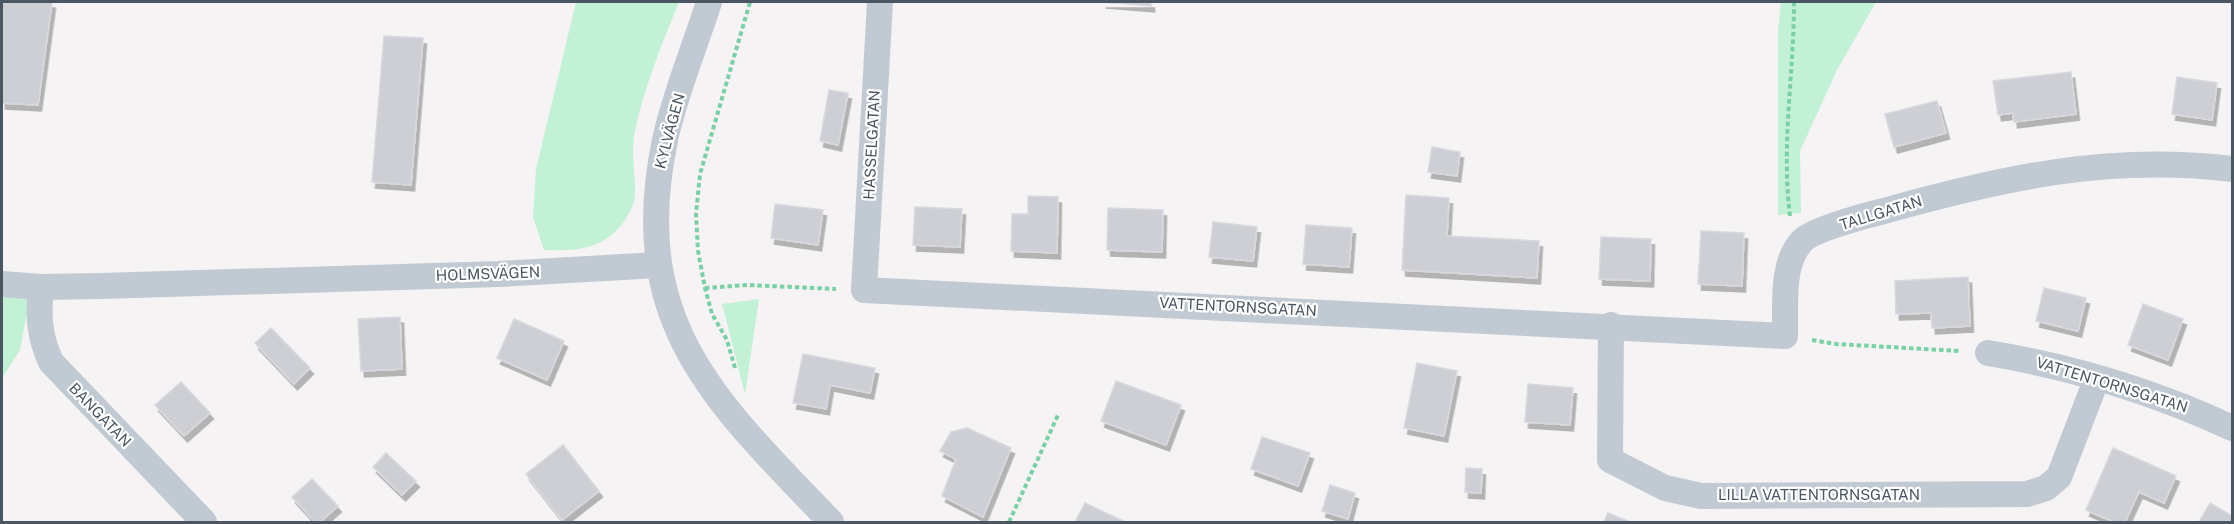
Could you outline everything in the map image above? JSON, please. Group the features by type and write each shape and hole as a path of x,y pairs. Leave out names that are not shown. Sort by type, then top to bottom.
{"street":[{"name":"KYLVÄGEN","path":"658,265 656,195 665,137 709,2"},
{"name":"HASSELGATAN","path":"864,290 880,2"},
{"name":"TALLGATAN","path":"1794,252 1805,238 1858,218 2008,178 2066,168 2129,165 2190,164 2232,169"},
{"path":"1611,325 1785,336 1788,271 1794,252"},
{"name":"HOLMSVÄGEN","path":"2,284 40,287 499,274 658,265"},
{"path":"658,265 666,302 680,337 702,376 721,401 831,522"},
{"name":"BANGATAN","path":"40,287 38,316 40,336 51,362 204,522"},
{"name":"VATTENTORNSGATAN","path":"864,290 1611,325"},
{"name":"LILLA VATTENTORNSGATAN","path":"1611,325 1610,460 1665,488 1701,496 2027,494 2046,488 2059,477 2097,378"},
{"name":"VATTENTORNSGATAN","path":"1988,353 2045,362 2157,397 2232,428"}],"path":[{"path":"721,401 735,385 734,359 712,314 705,288 698,251 696,214 700,174 750,2"},
{"path":"1794,2 1794,57 1785,179 1794,252"},
{"path":"705,288 747,285 864,290"},
{"path":"1785,336 1836,344 1988,353"},
{"path":"1009,522 1058,415"}],"green space":[{"path":"576,2 679,2 643,98 635,131 633,147 635,195 628,214 614,233 597,244 577,249 544,250 533,217 536,169"},
{"path":"1781,2 1876,2 1837,70 1800,151 1801,213 1778,215 1778,31"},
{"path":"2,291 30,297 20,350 2,378"},
{"path":"759,299 745,394 722,304"}],"building":[{"path":"2,2 52,2 38,105 2,103"},
{"path":"1102,2 1151,2 1151,6"},
{"path":"384,36 423,38 411,185 372,182"},
{"path":"2071,72 2076,114 2014,122 2013,113 1998,115 1993,81"},
{"path":"2177,77 2217,83 2212,120 2172,114"},
{"path":"829,90 848,93 838,145 820,141"},
{"path":"1937,101 1946,133 1894,147 1885,114"},
{"path":"1432,147 1460,152 1457,176 1428,172"},
{"path":"1406,195 1449,198 1447,236 1539,241 1537,278 1402,270"},
{"path":"1028,196 1058,197 1057,253 1011,251 1012,214 1028,214"},
{"path":"775,204 823,210 818,245 771,238"},
{"path":"915,207 962,209 960,247 913,245"},
{"path":"1108,208 1163,210 1162,252 1107,250"},
{"path":"1213,222 1257,227 1253,261 1209,257"},
{"path":"1306,225 1352,228 1349,267 1303,264"},
{"path":"1701,231 1744,233 1742,286 1698,284"},
{"path":"1601,237 1651,239 1650,281 1599,279"},
{"path":"1968,277 1970,326 1932,328 1931,313 1896,314 1895,281"},
{"path":"2044,288 2086,298 2078,331 2036,321"},
{"path":"2143,304 2183,319 2168,360 2128,345"},
{"path":"400,317 402,369 361,371 358,319"},
{"path":"514,319 564,341 547,380 497,358"},
{"path":"271,328 310,368 294,384 255,343"},
{"path":"803,354 875,368 870,393 830,385 826,409 793,403"},
{"path":"1417,363 1457,371 1444,436 1404,428"},
{"path":"1116,381 1181,405 1166,445 1101,421"},
{"path":"181,382 210,413 184,436 155,405"},
{"path":"1528,384 1573,388 1570,425 1525,422"},
{"path":"967,428 1011,448 983,517 942,496 956,459 940,451 951,432"},
{"path":"1262,437 1310,453 1298,486 1251,469"},
{"path":"563,445 599,491 562,520 526,474"},
{"path":"2113,448 2176,476 2164,503 2139,492 2125,522 2114,522 2086,510"},
{"path":"386,453 416,481 402,495 373,467"},
{"path":"1466,468 1482,469 1481,493 1465,492"},
{"path":"312,479 338,506 320,522 315,522 292,497"},
{"path":"1330,485 1355,493 1348,519 1322,511"},
{"path":"1085,503 1125,522 1075,522"},
{"path":"2210,503 2232,516 2232,522 2199,522"},
{"path":"1608,513 1630,522 1604,522"}]}
